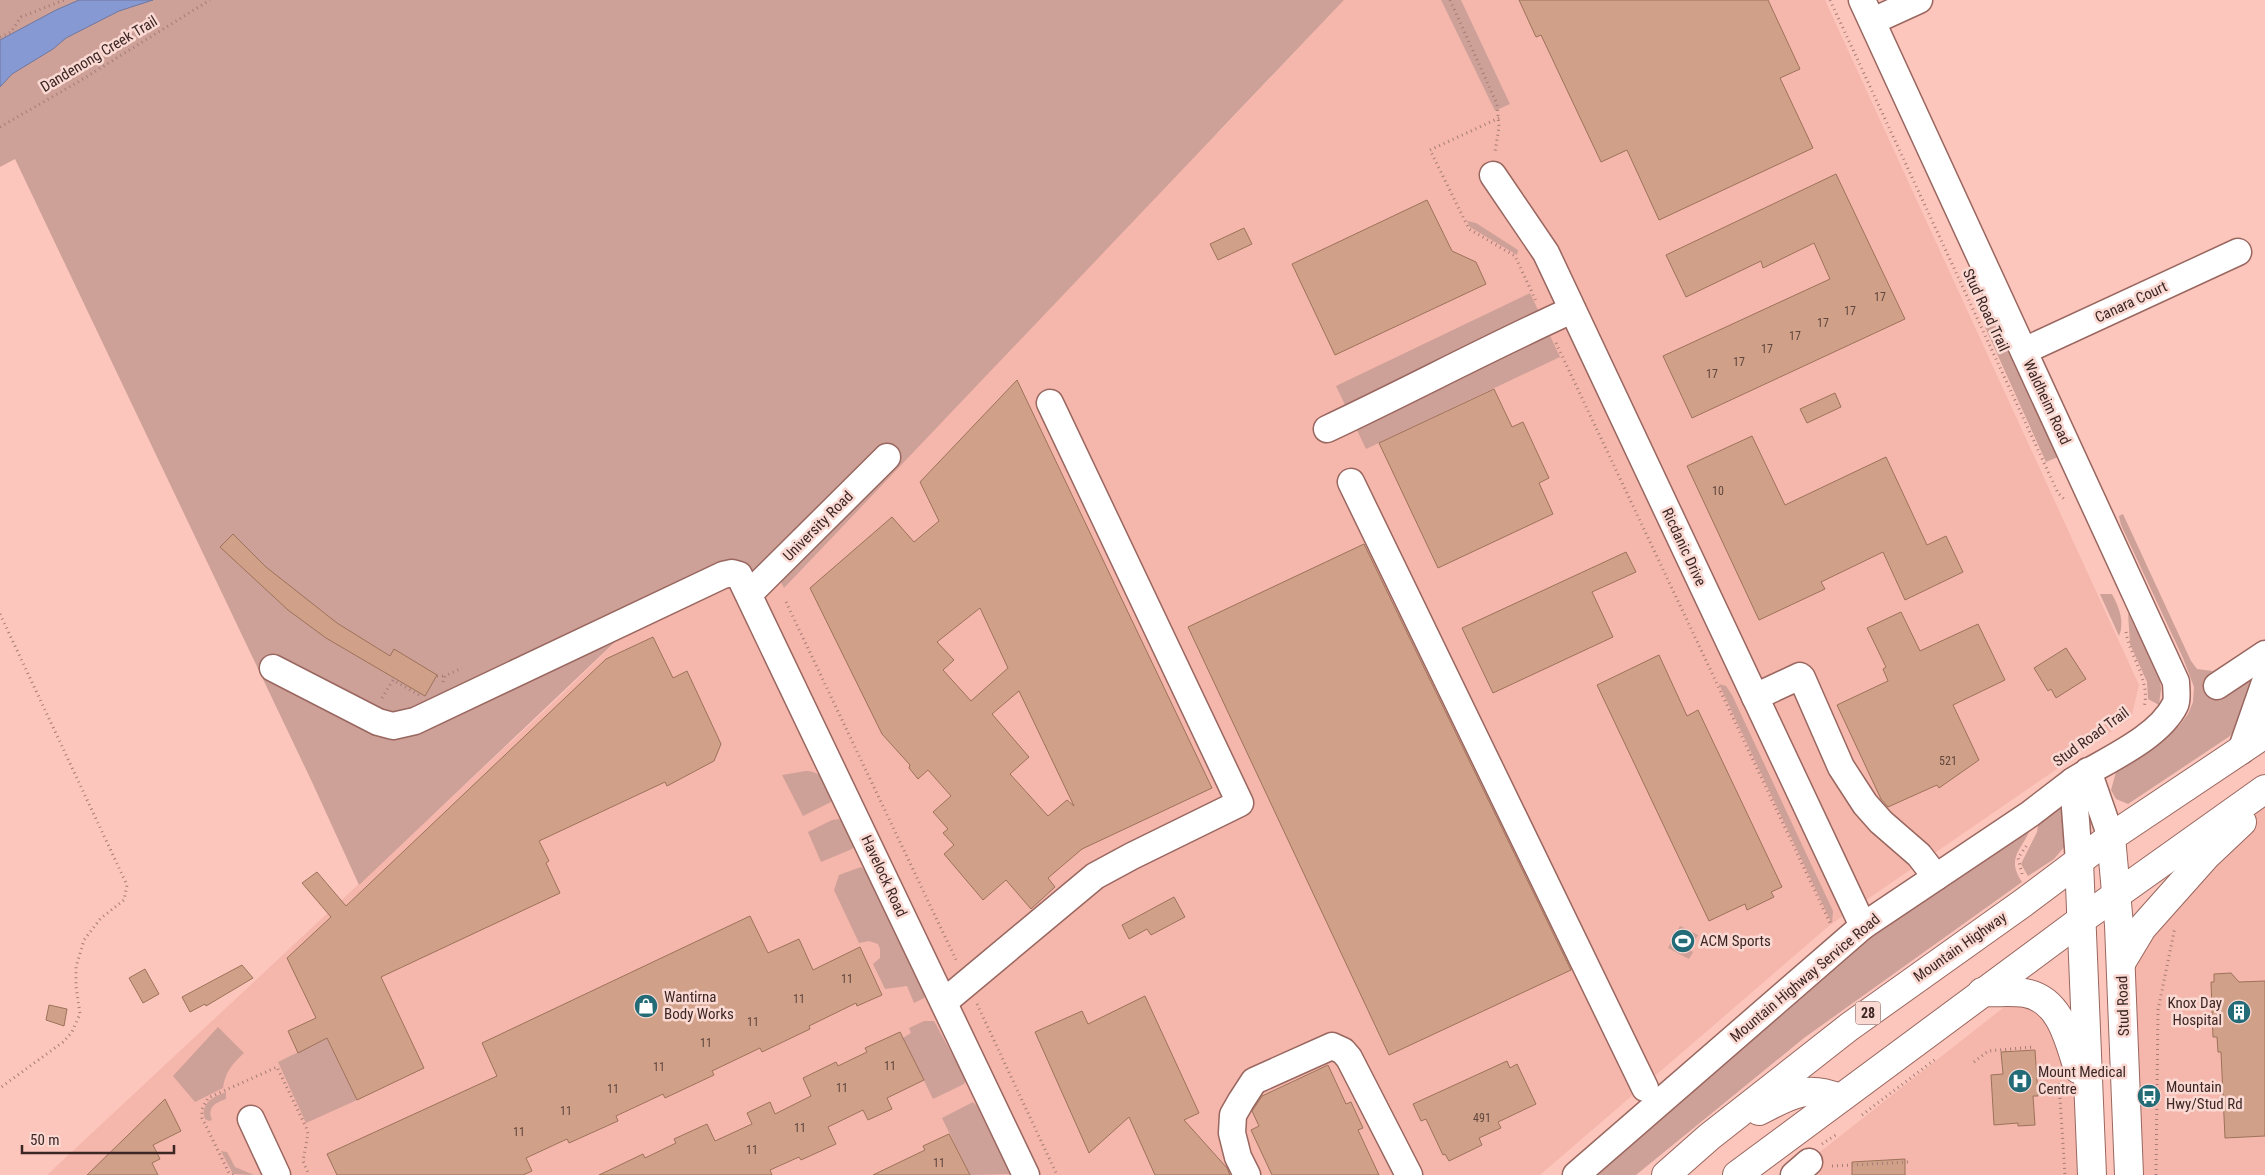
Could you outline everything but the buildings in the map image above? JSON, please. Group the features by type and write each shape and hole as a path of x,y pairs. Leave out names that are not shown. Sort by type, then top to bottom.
{"main road":[{"name":"Mountain Highway","path":"1666,1175 1708,1137 1849,1027 2111,837 2265,734"},
{"path":"1744,1172 1839,1098 1982,992 2265,789"},
{"path":"2121,963 2142,928 2207,855 2265,800"},
{"name":"Stud Road","path":"2111,837 2121,963 2129,1175"},
{"path":"2079,861 2092,1175"},
{"path":"1982,992 2026,993 2042,1000 2053,1010 2065,1029 2088,1102"},
{"path":"1708,1137 1801,1092 1820,1091 1839,1098"}],"street":[{"path":"1868,11 1919,0"},
{"name":"Waldheim Road","path":"1868,11 2176,682 2176,703 2164,720 2144,738 2080,776"},
{"name":"Ricdanic Drive","path":"1493,175 1546,253 1863,926"},
{"name":"Canara Court","path":"2024,352 2238,252"},
{"path":"1327,429 1410,390 1492,346 1572,310"},
{"path":"944,1002 1095,876 1240,803 1050,403"},
{"name":"University Road","path":"745,586 887,457"},
{"path":"1351,482 1645,1088"},
{"path":"273,668 378,722 400,725 415,721 478,692 723,574 732,573 745,586"},
{"name":"Havelock Road","path":"745,586 1026,1175"},
{"path":"2217,686 2265,654"},
{"path":"1755,697 1800,676 1802,678 1842,767 1865,804 1919,855 1936,878"},
{"path":"2241,751 2265,682"},
{"path":"2080,776 2111,837"},
{"path":"2079,861 2080,776"},
{"name":"Mountain Highway Service Road","path":"1576,1175 1863,926 1936,878 2023,831 2080,776"},
{"path":"1247,1175 1238,1157 1232,1133 1233,1115 1254,1081 1332,1046 1343,1051 1349,1058 1409,1175"},
{"path":"251,1118 277,1175"}],"path":[{"path":"0,37 11,32 21,17 64,0"},
{"name":"Dandenong Creek Trail","path":"0,127 78,82 210,0"},
{"path":"1450,0 1494,95 1499,118 1493,175"},
{"name":"Stud Road Trail","path":"1830,0 2058,493 2068,504"},
{"path":"1499,118 1430,150 1468,229 1515,256 1832,928"},
{"path":"786,602 1057,1175"},
{"path":"0,614 127,885 124,900 101,918 91,929 79,952 76,986 80,1014 72,1032 63,1042 0,1088"},
{"name":"Stud Road Trail","path":"2125,627 2128,644 2146,688 2143,710"},
{"path":"436,676 445,676 462,668"},
{"path":"443,687 445,676"},
{"path":"393,680 423,697"},
{"path":"2023,831 2018,858 2024,878"},
{"path":"2156,1175 2158,1010 2175,927"},
{"path":"1974,1062 1988,1051 2033,1047"},
{"path":"1862,1115 1938,1058"},
{"path":"233,1175 229,1172 202,1118 204,1103 208,1098 277,1067 306,1127 308,1134 303,1161 310,1175"},
{"path":"2059,1082 2065,1175"},
{"path":"1808,1168 1909,1162"}],"shaded area":[{"path":"0,0 1344,0 784,588 770,559 762,568 635,623 359,885 312,782 15,159 0,167"},
{"path":"1344,0 1441,0 1495,111 1510,104 1461,0 1825,0 2139,685 2131,718 1830,925 1540,1175 47,1175 558,698 635,623 1219,132"},
{"path":"1441,0 1461,0 1510,104 1495,111"},
{"path":"1467,221 1476,223 1518,250 1517,255 1470,227"},
{"path":"1530,293 1560,357 1366,449 1336,386"},
{"path":"1997,326 2058,457 2046,462 1985,327"},
{"path":"2123,514 2191,661 2197,669 2213,671 2253,646 2255,656 2253,680 2246,706 2236,728 2230,736 2128,804 2116,799 2111,790 2116,772 2127,761 2179,726 2188,714 2193,702 2194,687 2183,658 2121,525 2119,516"},
{"path":"2100,594 2112,594 2120,615 2121,631 2119,636"},
{"path":"2128,613 2160,678 2159,705 2148,699 2147,682 2130,644"},
{"path":"1719,684 1726,686 1732,695 1833,911 1832,924"},
{"path":"806,771 817,774 824,780 833,801 803,816 782,775"},
{"path":"2067,801 2065,846 2054,859 2028,876 2021,864 2037,832 2039,820"},
{"path":"2265,801 2265,1175 2129,1175 2131,944"},
{"path":"839,819 843,822 854,846 852,849 821,862 808,832 832,820"},
{"path":"2030,830 2019,849 2015,861 2017,874 2022,882 1804,1038 1636,1175 1597,1175 1875,935 1916,905"},
{"path":"861,867 866,871 925,995 924,998 914,1003 907,986 885,989 873,964 880,958 878,944 869,941 859,943 834,890 839,875"},
{"name":"ACM Sports","path":"1680,926 1698,935 1689,950 1693,952 1689,959 1668,948"},
{"path":"2022,993 2065,1029 2092,1175 1817,1175 1816,1155"},
{"path":"924,1021 934,1021 966,1080 964,1084 933,1099 903,1038 911,1033 909,1028"},
{"path":"218,1027 244,1053 230,1068 223,1088 195,1102 173,1076"},
{"path":"327,1038 357,1100 306,1123 278,1062"},
{"path":"226,1092 226,1099 215,1104 211,1109 212,1120 205,1119 204,1109 209,1101"},
{"path":"973,1102 977,1106 1010,1174 970,1175 942,1118"},
{"path":"221,1151 227,1152 235,1167 254,1175 233,1174"}],"water":[{"path":"79,0 153,0 119,11 66,38 53,49 12,74 0,87 0,40"}],"place":[{"name":"ACM Sports","path":"1683,941"},
{"name":"Wantirna Body Works","path":"646,1006"},
{"name":"Knox Day Hospital","path":"2239,1012"},
{"name":"Mount Medical Centre","path":"2020,1081"},
{"name":"Mountain Hwy/Stud Rd","path":"2149,1096"}]}
